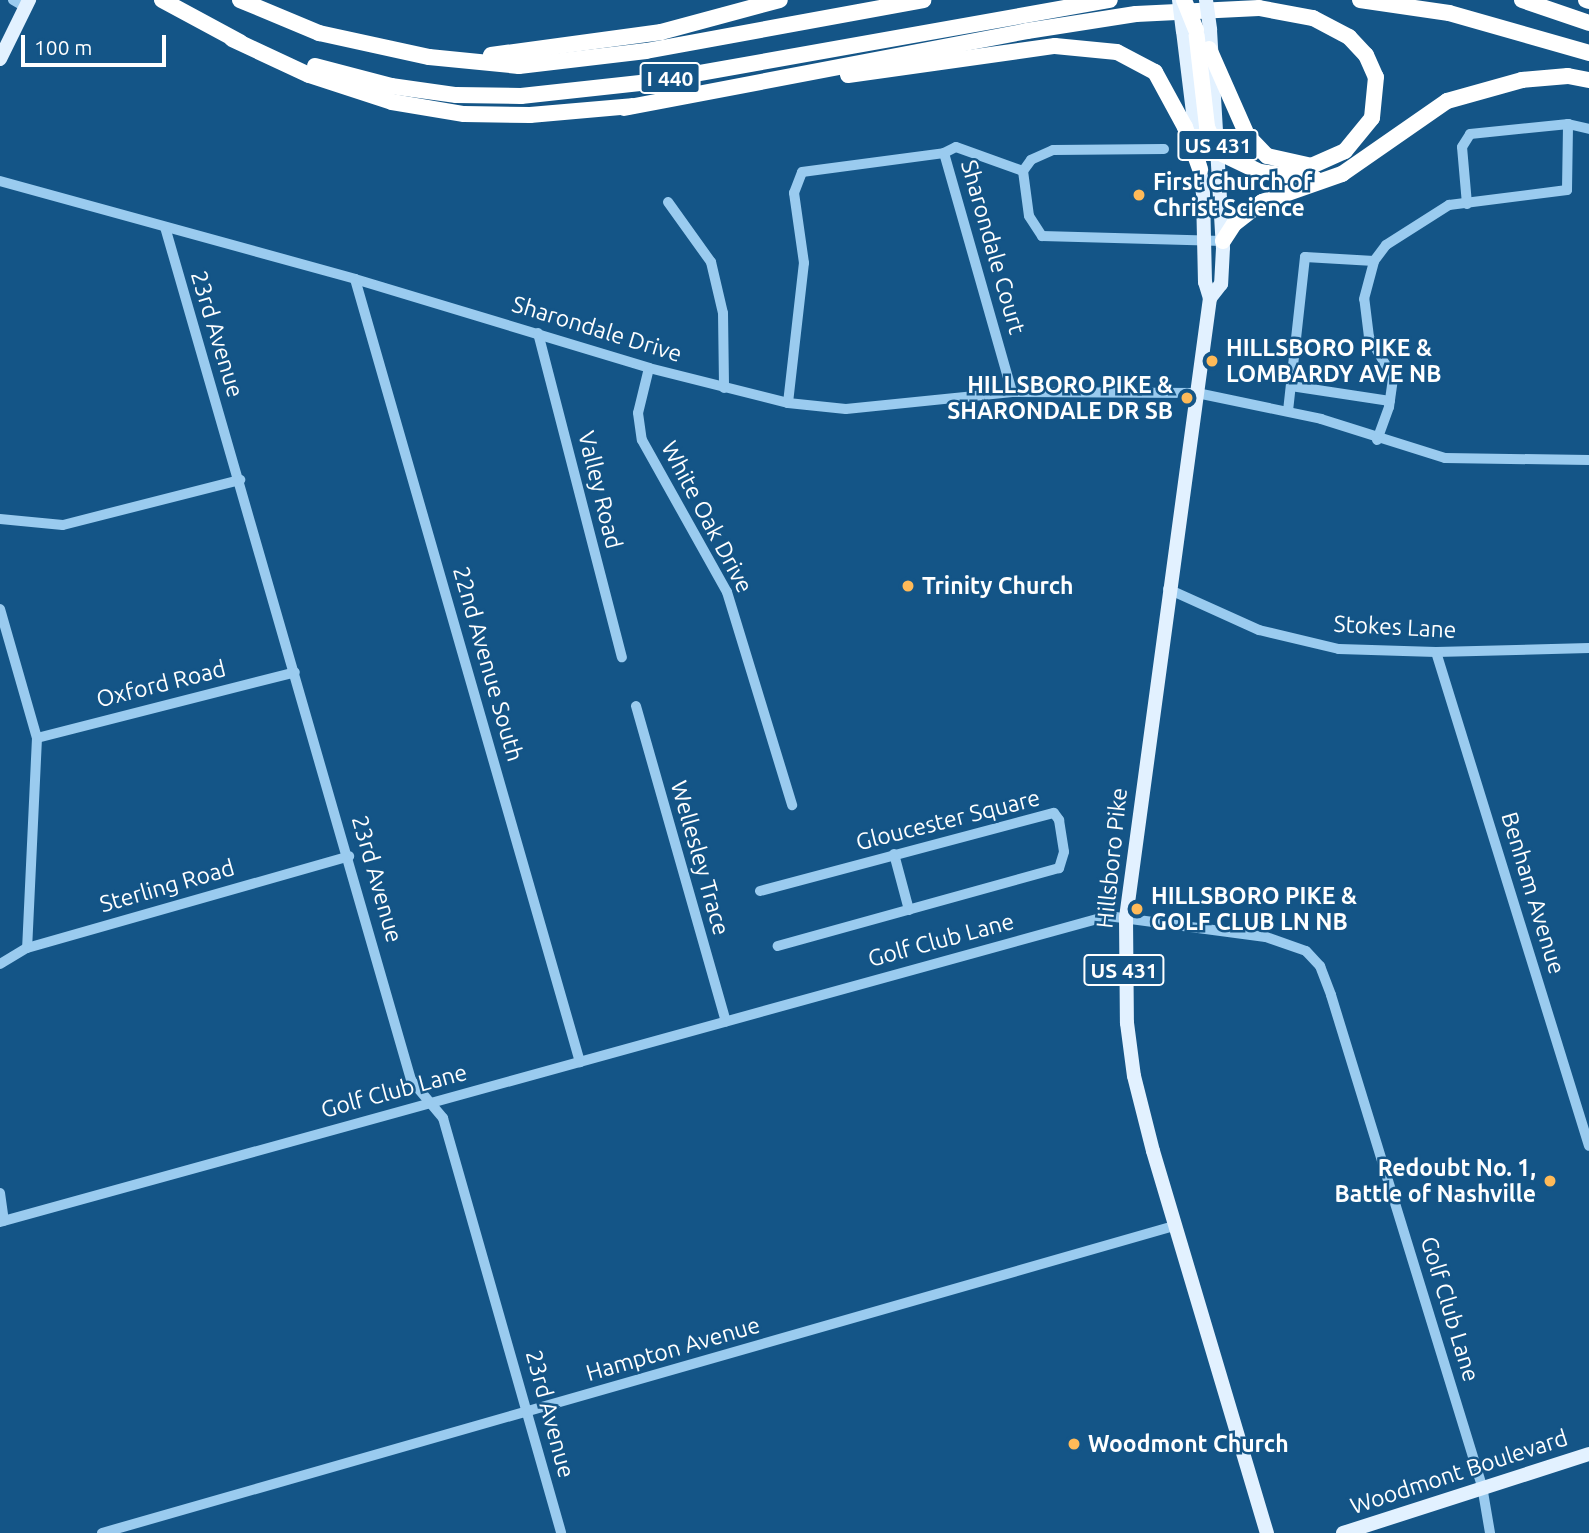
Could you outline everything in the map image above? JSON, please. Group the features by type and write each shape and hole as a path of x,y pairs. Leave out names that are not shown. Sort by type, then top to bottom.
{"highway":[{"name":"I 440","path":"162,0 232,39 391,86 456,95 521,96 649,82 1110,0"},
{"name":"I 440","path":"240,0 319,33 429,57 519,66 646,51 923,0"},
{"path":"429,57 520,54 661,32 780,0"},
{"path":"1182,0 1196,30 1207,127 1218,152 1260,172 1325,179"},
{"path":"1360,0 1449,13 1589,53"},
{"path":"1522,0 1589,23"},
{"path":"624,108 1027,31 1136,14 1259,8 1312,18 1349,37 1366,55 1376,76 1372,118 1345,151 1312,166 1267,156 1247,135 1209,49"},
{"path":"232,39 299,71 392,102 464,114 530,115 624,108 1055,46 1117,52 1155,72 1185,127 1200,169"},
{"path":"1215,241 1262,202 1342,174 1447,101 1522,80 1568,76 1589,80"}],"main road":[{"name":"Hillsboro Pike","path":"1206,0 1196,30 1200,169 1221,284 1210,298 1168,590 1126,918 1127,1023 1134,1076 1174,1226 1267,1533"},
{"path":"0,59 22,2"},
{"name":"Hillsboro Pike","path":"1196,30 1209,49 1218,152 1215,241"},
{"name":"Woodmont Boulevard","path":"1343,1533 1482,1486 1589,1454"}],"street":[{"path":"1467,204 1462,147 1470,135 1568,124 1589,129"},
{"path":"1377,440 1390,401 1393,377 1369,337 1364,299 1374,261 1386,245 1432,213 1449,205 1567,190 1568,124"},
{"path":"944,153 956,147 1023,171"},
{"path":"1164,149 1053,150 1031,160 1023,171 1029,216 1042,236 1215,241"},
{"name":"Sharondale Court","path":"788,403 804,263 794,193 802,172 944,153 1012,392"},
{"name":"Sharondale Drive","path":"0,181 355,279 649,368 788,403 846,409 1012,392 1197,393 1288,411 1377,440 1445,458 1589,460"},
{"path":"668,202 710,262 723,313 724,388"},
{"name":"23rd Avenue","path":"165,227 349,856 411,1080 443,1118 561,1533"},
{"path":"1288,411 1305,257 1374,261"},
{"name":"22nd Avenue South","path":"355,279 580,1062"},
{"name":"Valley Road","path":"538,333 622,657"},
{"name":"White Oak Drive","path":"649,368 638,413 642,440 727,592 792,805"},
{"path":"1290,389 1390,401"},
{"path":"0,519 63,525 240,480"},
{"name":"Stokes Lane","path":"1168,590 1267,632 1339,649 1436,652 1589,648"},
{"path":"0,609 37,737 27,948"},
{"name":"Benham Avenue","path":"1436,652 1589,1146"},
{"name":"Oxford Road","path":"37,737 295,672"},
{"name":"Wellesley Trace","path":"636,706 726,1021"},
{"name":"Gloucester Square","path":"760,891 1054,813 1061,826 1064,852 1059,868 778,946"},
{"path":"894,854 909,911"},
{"name":"Sterling Road","path":"0,964 27,948 349,856"},
{"name":"Golf Club Lane","path":"2,1222 1108,916 1288,942 1306,951 1320,966 1482,1486 1490,1533"},
{"path":"0,1193 2,1222"},
{"name":"Hampton Avenue","path":"102,1533 1174,1226"}],"place":[{"name":"First Church of Christ Science","path":"1139,195"},
{"name":"HILLSBORO PIKE & LOMBARDY AVE NB","path":"1212,361"},
{"name":"HILLSBORO PIKE & SHARONDALE DR SB","path":"1187,398"},
{"name":"Trinity Church","path":"908,586"},
{"name":"HILLSBORO PIKE & GOLF CLUB LN NB","path":"1137,909"},
{"name":"Redoubt No. 1, Battle of Nashville","path":"1550,1181"},
{"name":"Woodmont Church","path":"1074,1444"}]}
